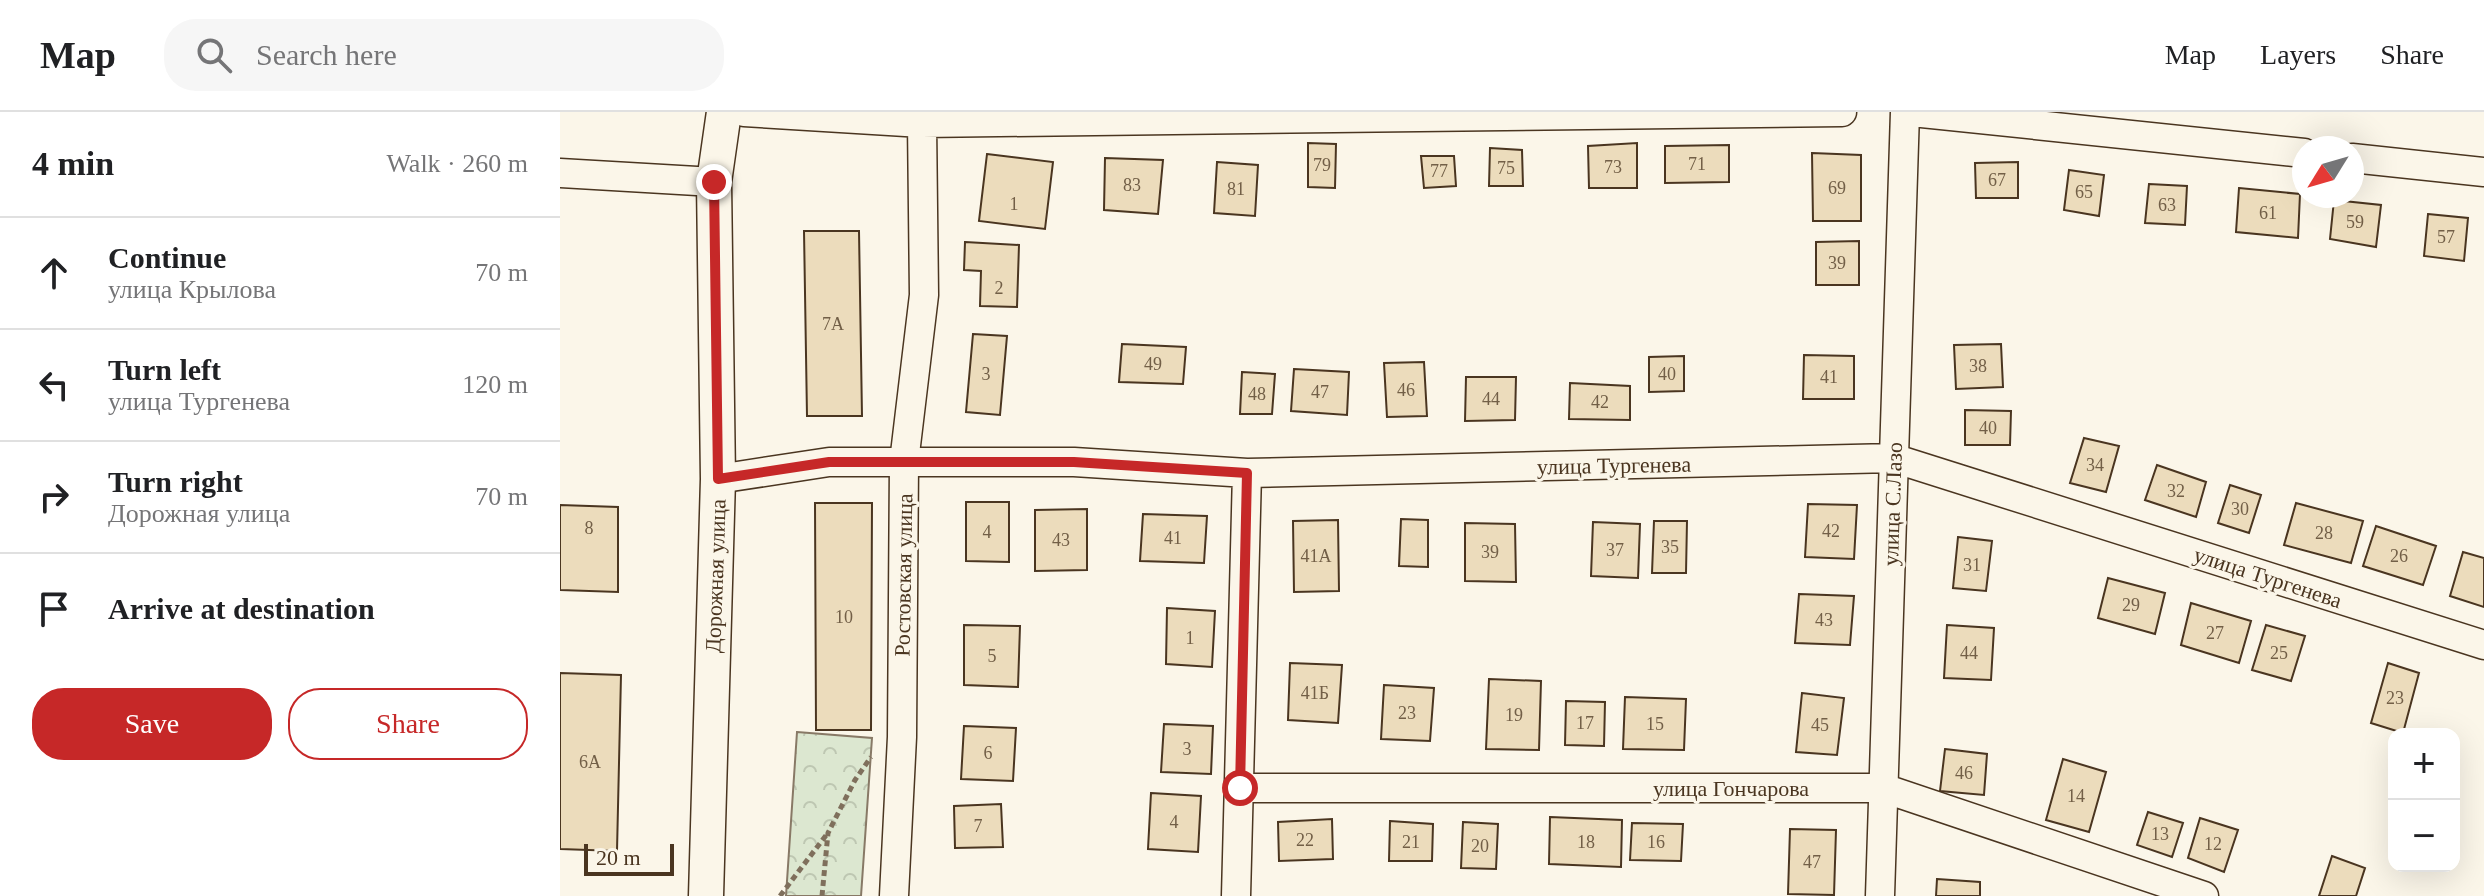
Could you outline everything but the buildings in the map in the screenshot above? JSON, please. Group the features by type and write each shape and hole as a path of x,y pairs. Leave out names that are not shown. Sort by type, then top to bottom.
{"street":[{"name":"Дорожная улица","path":"706,896 718,479 714,182 724,112"},
{"path":"744,112 925,118 1842,112"},
{"name":"улица С.Лазо","path":"1880,896 1905,112"},
{"path":"1912,112 2292,152"},
{"name":"Ростовская улица","path":"894,896 902,737 904,462 924,295 925,118"},
{"path":"2364,159 2484,172"},
{"path":"560,173 714,182"},
{"name":"улица Тургенева","path":"718,479 829,462 1074,462 1247,473 1893,458 2484,645"},
{"path":"1236,896 1247,473"},
{"name":"улица Гончарова","path":"1240,788 1883,788 2204,896"}],"path":[{"path":"780,896 828,833 855,780 882,739 902,737"},
{"path":"822,896 828,833"}],"green space":[{"path":"797,732 872,738 861,896 786,896"}],"route":[{"path":"714,182 718,479 829,462 1074,462 1247,473 1240,788"}]}
